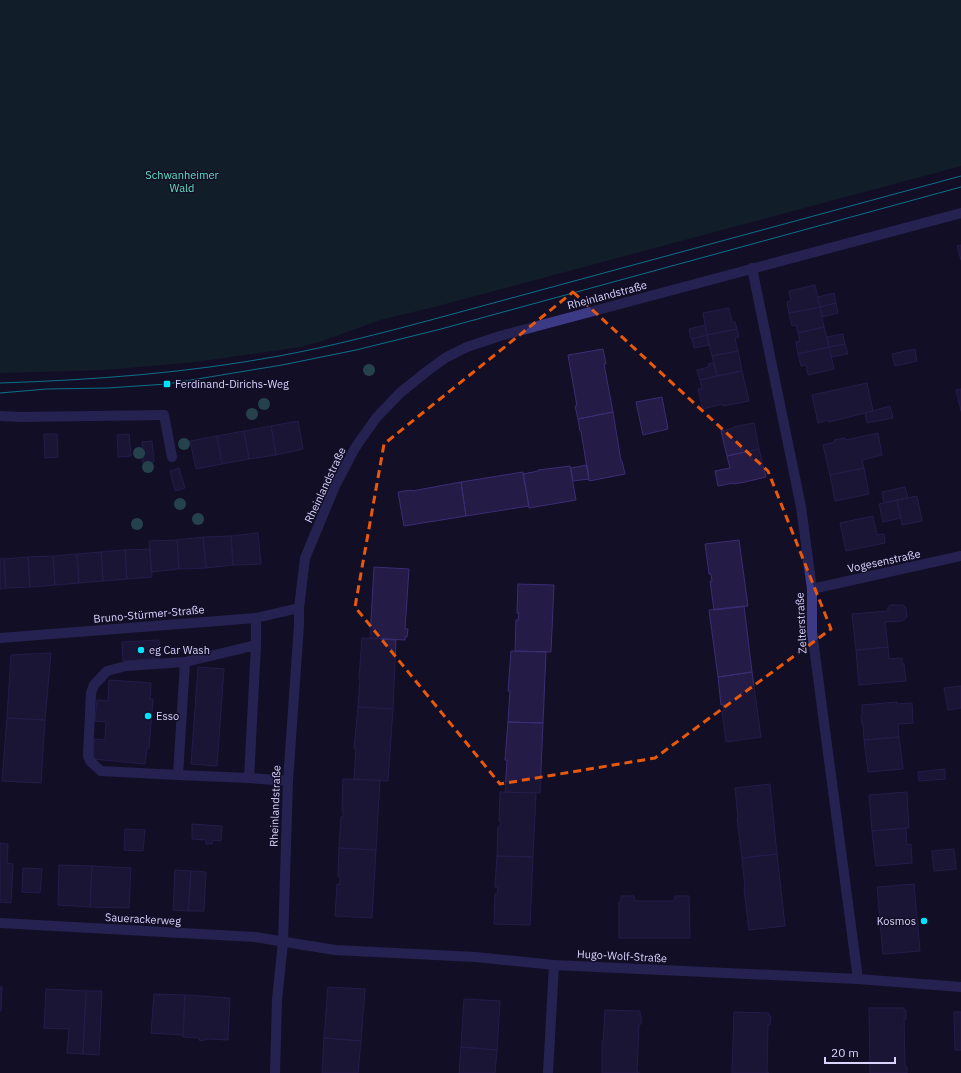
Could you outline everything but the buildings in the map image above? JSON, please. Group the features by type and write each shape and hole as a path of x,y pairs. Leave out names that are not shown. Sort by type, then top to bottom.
{"street":[{"name":"Rheinlandstraße","path":"275,1073 278,1000 284,942 288,781 299,608 305,558 335,486 355,448 376,418 400,393 426,372 445,358 467,347 500,336 961,213"},
{"name":"Zelterstraße","path":"752,268 801,507 812,589 812,632 858,979"},
{"path":"0,416 164,415 172,457"},
{"name":"Vogesenstraße","path":"812,589 961,556"},
{"name":"Bruno-Stürmer-Straße","path":"0,638 256,618 299,608"},
{"path":"249,778 256,618"},
{"path":"256,645 185,662 126,666 107,671 94,685 91,693 88,756 90,761 101,771 288,781"},
{"path":"178,775 185,662"},
{"name":"Sauerackerweg","path":"0,923 255,937 284,942"},
{"name":"Hugo-Wolf-Straße","path":"284,942 335,950 475,957 554,965 858,979 961,987"},
{"path":"548,1073 554,965"}],"highlighted area":[{"path":"573,292 768,471 831,629 655,758 500,784 355,607 384,444"}],"green space":[{"name":"Schwanheimer Wald","path":"0,0 961,0 961,166 434,307 380,320 322,341 300,347 196,362 104,370 0,373"}],"tram line":[{"path":"0,383 140,375 244,362 319,348 418,323 961,176"},
{"path":"0,393 47,389 108,388 167,384 282,365 356,350 441,329 961,187"}],"place":[{"name":"Ferdinand-Dirichs-Weg","path":"167,384"},
{"name":"eg Car Wash","path":"141,650"},
{"name":"Esso","path":"148,716"},
{"name":"Kosmos","path":"924,921"}]}
